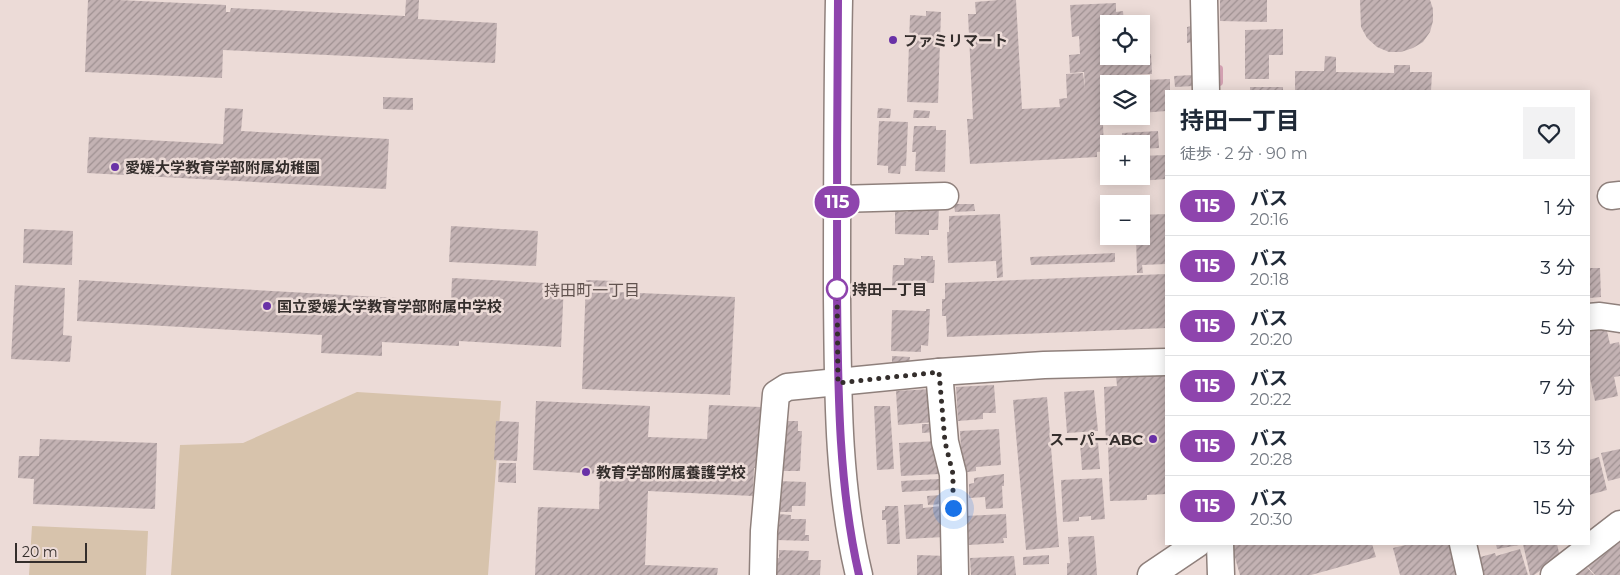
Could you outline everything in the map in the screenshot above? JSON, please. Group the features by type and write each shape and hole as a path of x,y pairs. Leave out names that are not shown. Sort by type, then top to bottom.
{"street":[{"path":"838,0 838,383 846,499 852,548 859,575"},
{"path":"1204,0 1206,90"},
{"path":"837,199 945,196"},
{"path":"1590,317 1600,316 1620,319"},
{"path":"762,575 776,394 787,387 939,372 1044,365 1165,362"},
{"path":"939,372 945,442 953,474 955,575"},
{"path":"1554,575 1620,524"},
{"path":"1151,575 1196,545"},
{"path":"1220,545 1221,575"},
{"path":"1463,545 1470,575"}],"shaded area":[{"path":"357,392 501,401 488,575 171,575 180,445 243,443"},
{"path":"32,526 148,531 146,575 29,575"}],"building":[{"path":"88,0 226,5 226,12 230,12 231,8 405,16 406,0 419,0 418,19 497,23 495,63 223,50 222,78 85,72"},
{"path":"1016,0 1022,109 1060,107 1059,99 1067,98 1066,74 1083,73 1085,89 1084,72 1070,73 1069,55 1080,54 1079,36 1072,37 1070,5 1116,3 1116,12 1123,11 1123,15 1100,15 1100,65 1150,65 1151,54 1152,74 1100,75 1100,125 1103,125 1103,135 1100,135 1100,152 1097,152 1097,157 970,164 967,119 973,119 968,14 976,14 975,2"},
{"path":"1220,0 1267,0 1267,22 1220,21"},
{"path":"1360,0 1430,0 1433,9 1433,21 1430,32 1423,42 1401,52 1389,52 1377,47 1367,38 1361,27"},
{"path":"926,11 941,12 938,103 907,102 910,15 926,16"},
{"path":"1192,26 1192,42 1187,43 1187,27"},
{"path":"1283,29 1283,55 1269,55 1269,79 1245,79 1245,30"},
{"path":"1325,56 1336,57 1336,72 1394,73 1394,65 1410,65 1410,72 1432,72 1431,90 1295,90 1295,71 1324,71"},
{"path":"1193,75 1194,86 1175,87 1174,76"},
{"path":"1170,79 1170,90 1165,90 1165,111 1150,112 1150,80"},
{"path":"1250,87 1283,87 1283,90 1250,90"},
{"path":"383,97 413,98 413,110 383,109"},
{"path":"225,108 243,109 241,131 389,139 386,189 87,173 89,137 223,144"},
{"path":"878,108 891,109 890,118 877,118"},
{"path":"914,110 930,111 929,118 913,118"},
{"path":"879,121 908,122 906,166 901,166 900,174 888,173 888,166 877,165"},
{"path":"914,126 936,126 936,130 946,130 945,172 915,171 916,152 912,152"},
{"path":"1158,131 1159,148 1150,148 1150,135 1122,135 1122,133"},
{"path":"1165,155 1165,179 1150,180 1150,156"},
{"path":"954,204 974,204 975,211 955,212"},
{"path":"908,206 939,206 938,230 929,230 929,235 895,234 895,211 908,212"},
{"path":"1000,214 1003,277 997,278 996,261 948,263 947,232 949,232 949,216"},
{"path":"1165,214 1165,264 1142,265 1143,273 1137,273 1136,245 1150,245 1150,215"},
{"path":"451,226 538,231 536,266 449,262"},
{"path":"24,229 73,231 72,265 23,263"},
{"path":"1115,253 1115,262 1031,265 1030,257"},
{"path":"921,256 933,256 933,260 935,260 934,283 927,283 927,288 892,287 893,265 904,265 904,258 921,259"},
{"path":"1590,268 1600,268 1601,297 1590,298"},
{"path":"1165,274 1165,328 947,337 946,316 942,316 942,299 945,299 945,283"},
{"path":"452,278 564,284 561,347 459,341 459,346 382,342 382,356 321,353 322,335 77,321 79,280 451,301"},
{"path":"586,280 616,281 615,292 735,297 730,395 582,389"},
{"path":"15,285 65,288 63,335 72,336 70,362 11,359"},
{"path":"926,309 930,309 928,346 921,345 921,352 891,351 892,310 926,311"},
{"path":"1606,327 1610,344 1619,342 1620,376 1614,377 1618,396 1595,401 1590,378 1590,331"},
{"path":"892,356 910,357 909,363 892,363"},
{"path":"1165,374 1165,494 1147,495 1147,500 1110,501 1104,387 1117,386 1116,376"},
{"path":"994,385 996,413 983,413 983,419 958,421 956,387"},
{"path":"932,389 934,422 898,425 896,391"},
{"path":"1094,390 1098,431 1067,433 1064,392"},
{"path":"1047,397 1059,547 1026,550 1013,400"},
{"path":"536,401 650,406 648,437 707,439 709,405 761,407 759,446 763,468 754,468 753,496 648,491 645,565 718,568 717,575 535,575 538,507 599,509 600,474 533,470"},
{"path":"874,406 890,406 894,469 877,470"},
{"path":"496,421 519,422 517,461 494,460"},
{"path":"779,421 798,421 798,431 802,431 800,471 777,471"},
{"path":"922,424 936,424 936,432 922,433"},
{"path":"999,429 1001,465 976,467 976,471 960,473 960,431"},
{"path":"40,439 157,443 155,509 33,504 34,479 18,478 19,456 39,456"},
{"path":"937,441 939,474 901,476 899,443"},
{"path":"1098,442 1100,469 1082,470 1080,443"},
{"path":"1620,449 1620,478 1608,481 1601,453"},
{"path":"1599,457 1607,490 1590,495 1590,460"},
{"path":"499,463 516,463 516,483 498,482"},
{"path":"1004,474 1004,486 1002,486 1003,508 986,509 985,497 969,498 969,484 974,483 974,478"},
{"path":"1102,478 1105,519 1091,520 1091,516 1079,517 1079,521 1063,522 1061,480"},
{"path":"939,479 940,490 902,492 901,481"},
{"path":"777,481 806,482 805,506 792,506 792,512 778,512"},
{"path":"941,495 942,504 928,505 927,496"},
{"path":"923,504 923,508 942,506 944,537 906,539 904,505"},
{"path":"885,506 898,506 900,544 887,544 886,520 882,520 882,510 885,510"},
{"path":"778,514 791,515 791,519 806,519 805,535 809,535 809,541 777,540"},
{"path":"1006,514 1007,538 1003,538 1004,543 968,545 965,516"},
{"path":"1094,536 1097,575 1067,575 1067,563 1070,563 1068,537"},
{"path":"1620,541 1620,575 1595,575 1587,566"},
{"path":"1231,545 1372,545 1376,557 1311,575 1240,575"},
{"path":"1406,545 1453,545 1461,575 1400,575 1393,548"},
{"path":"1496,545 1519,545 1497,549"},
{"path":"1523,545 1557,545 1560,557 1534,575 1530,575"},
{"path":"1520,549 1528,575 1478,575 1473,559 1495,553 1496,556"},
{"path":"779,550 809,551 808,560 821,560 820,575 770,575 771,558 779,558"},
{"path":"917,555 946,556 945,575 917,575"},
{"path":"1049,555 1049,564 1023,565 1023,557"},
{"path":"1014,556 1016,575 971,575 970,558"},
{"path":"1584,564 1594,575 1571,575"}],"waterway":[{"path":"1219,69 1219,82"}],"bus line":[{"name":"115","path":"838,0 836,146 838,383 846,499 852,548 859,575"}],"place":[{"name":"ファミリマート","path":"893,40"},
{"name":"愛媛大学教育学部附属幼稚園","path":"115,167"},
{"name":"持田一丁目","path":"837,289"},
{"name":"国立愛媛大学教育学部附属中学校","path":"267,306"},
{"name":"スーパーABC","path":"1153,439"},
{"name":"教育学部附属養護学校","path":"586,472"}],"district":[{"name":"持田町一丁目","path":"592,290"}],"route":[{"path":"837,289 838,383 939,372 945,442 953,474 953,508"}]}
